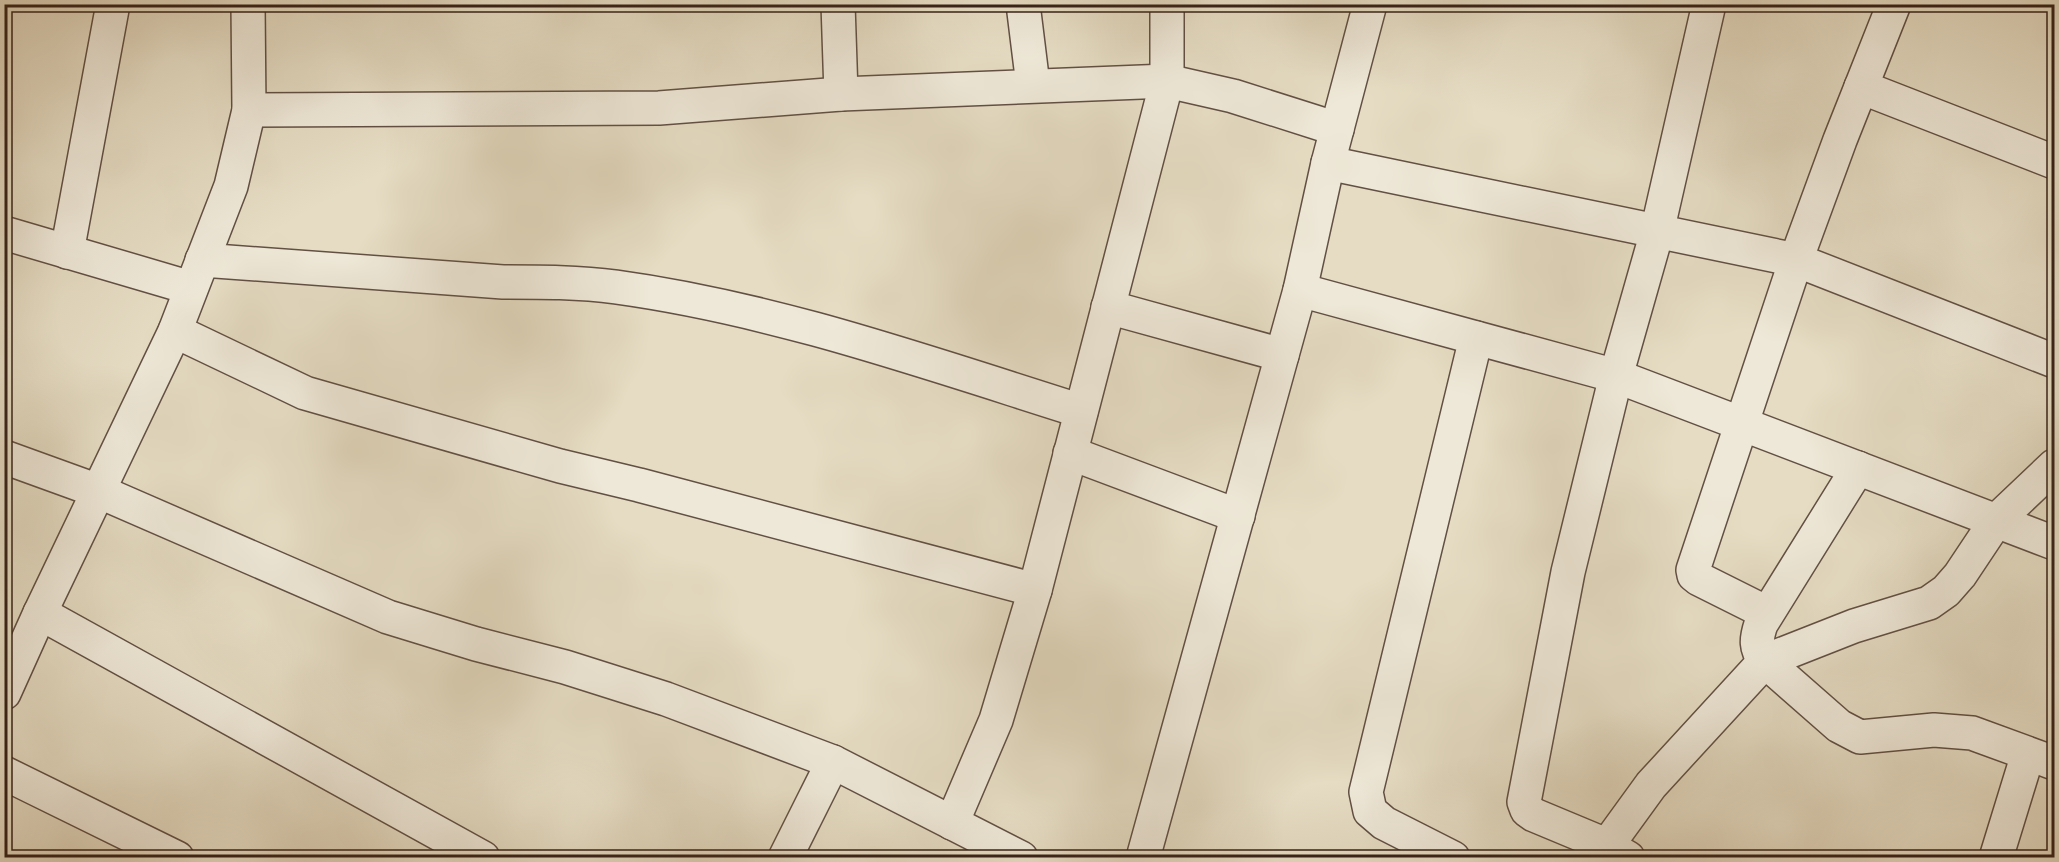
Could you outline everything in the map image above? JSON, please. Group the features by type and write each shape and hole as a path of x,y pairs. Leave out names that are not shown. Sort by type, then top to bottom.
{"street":[{"path":"67,252 112,4"},
{"path":"4,693 11,660 40,613 175,331 231,186 249,110 248,4"},
{"path":"838,4 841,94"},
{"path":"1023,4 1033,85"},
{"path":"952,823 996,720 1035,590 1167,81 1167,4"},
{"path":"1143,858 1300,290 1328,163 1370,4"},
{"path":"1709,4 1657,232 1616,376 1568,572 1524,802 1527,810 1611,854 1651,785 1765,661 1854,626 1929,603 1946,591 1960,575 1996,521 2055,466"},
{"path":"1767,614 1699,579 1694,575 1693,570 1796,260 1894,4"},
{"path":"249,110 659,108 841,94 1167,81 1233,96 1337,129"},
{"path":"1861,87 2054,162"},
{"path":"1328,163 1796,260 2055,361"},
{"path":"4,233 67,252 196,274 545,282 615,287 698,301 790,322 1081,411"},
{"path":"1300,290 1616,376 2055,543"},
{"path":"1108,307 1282,355"},
{"path":"175,331 304,393 560,466 1035,590"},
{"path":"1453,858 1384,823 1370,810 1366,792 1476,338"},
{"path":"1070,453 1238,516"},
{"path":"4,457 98,491 388,616 666,699 833,762 1021,858"},
{"path":"1858,468 1761,624 1756,639 1758,652 1765,661 1839,726 1860,737 1934,730 1972,733 2041,759 1996,858"},
{"path":"40,613 483,858"},
{"path":"785,858 833,762"},
{"path":"4,773 177,858"}]}
